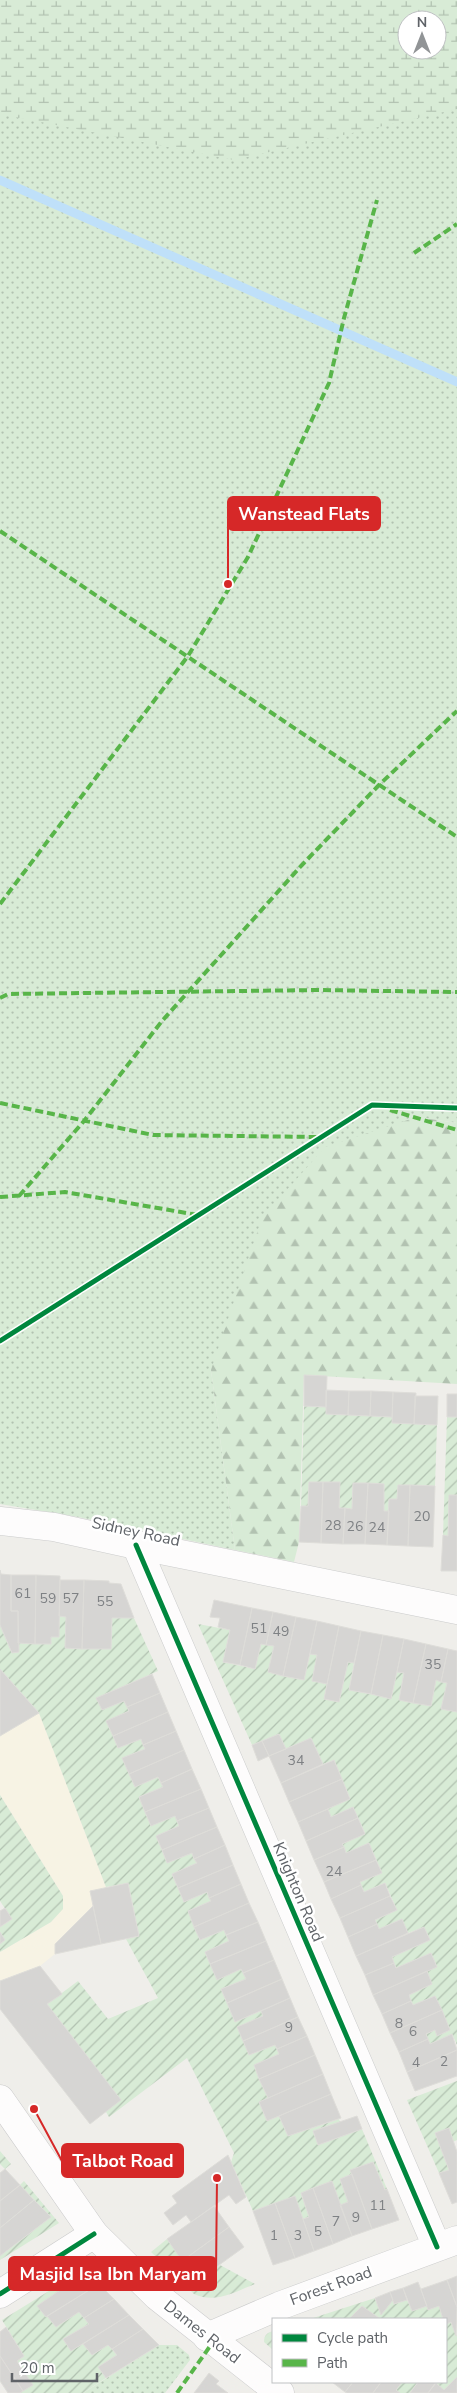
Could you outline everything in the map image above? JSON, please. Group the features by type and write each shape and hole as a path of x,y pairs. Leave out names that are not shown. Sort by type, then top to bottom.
{"street":[{"name":"Sidney Road","path":"0,1521 54,1526 136,1546 457,1610"},
{"name":"Knighton Road","path":"136,1546 447,2244"},
{"name":"Dames Road","path":"0,2099 94,2234 157,2296 280,2393"},
{"path":"0,2294 94,2234"},
{"name":"Forest Road","path":"207,2337 279,2306 447,2244"}],"shaded area":[{"path":"0,1669 39,1713 106,1887 128,1883 139,1936 55,1954 40,1966 0,1981 0,1952 51,1922 63,1896 0,1795"}],"green space":[{"path":"0,0 457,0 457,1123 417,1117 211,1370 235,1550 78,1517 0,1504"},
{"path":"0,0 457,0 457,109 234,160 0,114"},
{"path":"417,1117 457,1123 457,1384 304,1375 299,1542 294,1562 235,1550 211,1370 262,1218 325,1147"},
{"path":"304,1406 326,1407 326,1414 392,1417 393,1423 437,1425 435,1486 398,1485 397,1499 389,1499 389,1511 384,1511 384,1484 353,1483 352,1509 339,1508 339,1482 309,1482 308,1506 301,1506"},
{"path":"447,1417 457,1417 457,1495 449,1496 448,1536 443,1535"},
{"path":"59,1616 66,1617 66,1648 111,1649 112,1618 134,1618 158,1671 97,1698 102,1710 124,1701 129,1711 107,1721 118,1748 141,1739 145,1749 123,1758 135,1786 158,1777 163,1787 139,1797 151,1825 175,1816 179,1826 156,1836 167,1863 192,1853 197,1863 172,1874 184,1902 207,1892 211,1901 188,1911 200,1940 224,1930 229,1941 205,1952 217,1979 241,1969 246,1979 221,1989 235,2022 261,2011 263,2016 249,2055 275,2045 279,2054 254,2066 268,2098 259,2102 267,2121 279,2116 288,2136 339,2119 340,2122 313,2131 318,2145 362,2129 387,2189 385,2190 373,2162 351,2170 352,2174 340,2179 348,2202 340,2205 331,2182 301,2193 309,2217 303,2219 253,2211 231,2162 234,2153 187,2058 109,2117 106,2112 47,2004 78,1981 108,2019 158,1998 126,1939 139,1936 128,1883 106,1887 39,1713 0,1669 0,1625 12,1653 19,1652 18,1643 51,1644 51,1637 59,1637"},
{"path":"198,1624 230,1630 223,1662 255,1669 261,1644 274,1646 269,1672 304,1680 310,1654 317,1655 327,1684 324,1699 339,1702 348,1662 354,1663 349,1690 391,1698 397,1672 404,1673 399,1699 430,1706 436,1680 447,1683 457,1712 457,2045 452,2034 430,2044 426,2034 435,2030 437,2035 450,2030 435,1996 413,2005 409,1995 432,1984 427,1971 437,1967 431,1953 396,1968 392,1957 430,1940 424,1927 408,1933 402,1919 379,1929 375,1920 397,1910 385,1883 364,1892 360,1882 382,1873 369,1843 346,1853 342,1844 365,1833 353,1807 331,1817 328,1809 350,1798 334,1760 323,1764 311,1738 286,1749 279,1734 252,1745"},
{"path":"0,1795 63,1896 63,1909 51,1922 0,1952 0,1944 5,1940 0,1932 0,1927 12,1919 0,1901"},
{"path":"457,2081 457,2140 453,2142 449,2128 435,2133 449,2170 439,2173 407,2100"},
{"path":"0,2151 11,2164 5,2169 0,2164"},
{"path":"24,2181 59,2223 0,2260 0,2256 51,2217 20,2185"},
{"path":"167,2239 197,2281 220,2265 255,2284 225,2296 210,2298 194,2294 151,2252"},
{"path":"57,2286 60,2290 38,2306 56,2326 79,2312 89,2324 63,2339 71,2350 83,2344 92,2355 108,2345 117,2355 98,2367 106,2378 83,2393 20,2393 32,2385 17,2361 24,2356 2,2320"},
{"path":"375,2298 381,2314 393,2300 394,2304 407,2300 412,2311 427,2306 428,2310 439,2306 443,2318 377,2318 362,2306 350,2318 313,2318"},
{"path":"451,2322 457,2336 457,2377 444,2390 436,2383 447,2383 447,2324"},
{"path":"272,2332 272,2349 264,2342 266,2335"},
{"path":"159,2345 177,2345 189,2355 190,2360 165,2393 83,2393"},
{"path":"401,2383 417,2383 410,2393 400,2393 396,2390"}],"building":[{"path":"304,1375 327,1376 326,1407 304,1406"},
{"path":"326,1390 349,1391 348,1415 326,1414"},
{"path":"349,1391 371,1391 370,1416 348,1415"},
{"path":"371,1391 393,1392 392,1417 370,1416"},
{"path":"393,1392 416,1393 414,1424 392,1423"},
{"path":"447,1394 457,1394 457,1417 447,1417"},
{"path":"415,1396 438,1396 437,1425 414,1424"},
{"path":"309,1482 323,1482 321,1543 299,1542 301,1506 308,1506"},
{"path":"323,1482 340,1482 339,1508 345,1508 343,1544 321,1543"},
{"path":"353,1483 368,1483 365,1544 343,1544 345,1508 352,1509"},
{"path":"368,1483 384,1484 384,1511 389,1511 387,1545 365,1544"},
{"path":"398,1485 410,1485 408,1546 387,1545 389,1499 397,1499"},
{"path":"410,1485 435,1486 433,1547 408,1546"},
{"path":"449,1495 457,1495 457,1571 441,1571 443,1535 448,1536"},
{"path":"0,1570 1,1574 11,1575 11,1611 18,1611 19,1652 12,1653 0,1625"},
{"path":"11,1575 36,1575 35,1644 18,1643 18,1611 11,1611"},
{"path":"36,1575 60,1576 59,1637 51,1637 51,1644 35,1644"},
{"path":"60,1580 84,1580 82,1649 65,1648 66,1617 59,1616"},
{"path":"84,1580 109,1581 109,1583 121,1584 134,1618 112,1618 111,1649 82,1649"},
{"path":"214,1600 252,1608 240,1665 223,1662 230,1630 218,1627 220,1618 210,1617"},
{"path":"252,1608 273,1612 266,1645 261,1644 255,1669 240,1665"},
{"path":"273,1612 296,1617 283,1676 268,1672 274,1646 266,1645"},
{"path":"296,1617 317,1621 304,1680 283,1676"},
{"path":"317,1621 339,1626 327,1684 312,1681 317,1655 310,1654"},
{"path":"339,1626 361,1631 354,1663 348,1662 339,1702 324,1699"},
{"path":"361,1631 383,1635 371,1694 349,1690"},
{"path":"383,1635 404,1639 391,1699 371,1694"},
{"path":"404,1639 426,1644 413,1703 399,1700 404,1673 397,1672"},
{"path":"426,1644 448,1649 441,1682 436,1680 431,1706 413,1703"},
{"path":"448,1649 457,1651 457,1712 441,1709 447,1683 441,1682"},
{"path":"0,1669 39,1713 0,1736"},
{"path":"152,1674 160,1693 127,1707 124,1701 102,1710 96,1698"},
{"path":"160,1693 168,1712 113,1736 106,1721 129,1711 127,1707"},
{"path":"168,1712 176,1731 143,1745 141,1739 118,1748 113,1736"},
{"path":"176,1731 184,1750 129,1774 122,1758 145,1749 143,1745"},
{"path":"279,1734 286,1749 269,1756 262,1741"},
{"path":"311,1738 323,1764 281,1783 269,1756"},
{"path":"262,1741 269,1756 258,1761 252,1745"},
{"path":"184,1750 192,1769 161,1783 158,1777 135,1787 129,1774"},
{"path":"334,1760 342,1779 289,1802 281,1783"},
{"path":"192,1769 201,1789 145,1812 139,1797 163,1787 161,1783"},
{"path":"342,1779 350,1799 298,1822 289,1802"},
{"path":"201,1789 209,1808 177,1821 175,1816 151,1826 145,1812"},
{"path":"353,1807 358,1818 306,1841 298,1822 328,1809 331,1817"},
{"path":"209,1808 217,1827 162,1850 156,1836 179,1826 177,1821"},
{"path":"358,1818 365,1834 342,1844 344,1847 314,1860 306,1841"},
{"path":"217,1827 225,1845 194,1859 192,1853 167,1863 162,1850"},
{"path":"369,1843 376,1860 324,1882 314,1860 344,1847 346,1853"},
{"path":"225,1845 233,1865 178,1888 172,1874 197,1863 194,1859"},
{"path":"376,1860 382,1873 360,1882 361,1885 331,1899 324,1882"},
{"path":"233,1865 241,1884 209,1898 207,1892 184,1902 178,1888"},
{"path":"128,1883 139,1936 101,1944 90,1891"},
{"path":"385,1883 390,1896 340,1918 331,1899 361,1885 364,1892"},
{"path":"241,1884 249,1903 194,1927 188,1911 211,1901 209,1898"},
{"path":"390,1896 397,1910 375,1920 377,1924 348,1937 340,1918"},
{"path":"249,1903 258,1922 226,1935 224,1930 200,1940 194,1927"},
{"path":"93,1906 101,1944 55,1954 55,1944"},
{"path":"5,1908 12,1919 0,1927 0,1911"},
{"path":"402,1919 408,1933 356,1956 348,1937 377,1924 379,1929"},
{"path":"258,1922 266,1941 210,1964 205,1952 229,1941 226,1935"},
{"path":"424,1927 430,1940 392,1957 394,1963 365,1975 356,1956"},
{"path":"0,1932 5,1940 0,1944"},
{"path":"266,1941 274,1960 243,1973 241,1969 217,1980 210,1964"},
{"path":"431,1953 437,1967 373,1995 365,1975 394,1963 396,1968"},
{"path":"274,1960 282,1979 227,2003 221,1989 246,1979 243,1973"},
{"path":"40,1966 62,1994 47,2004 121,2100 90,2124 0,2009 0,1981"},
{"path":"427,1971 432,1984 409,1995 411,2001 382,2014 373,1995"},
{"path":"282,1979 290,1998 235,2022 227,2003"},
{"path":"435,1996 442,2010 390,2033 382,2014 411,2001 413,2005"},
{"path":"290,1998 298,2017 243,2041 237,2027 263,2016 261,2011"},
{"path":"442,2010 450,2030 437,2036 435,2030 426,2034 428,2039 399,2052 390,2033"},
{"path":"298,2017 307,2036 277,2049 275,2045 249,2055 243,2041"},
{"path":"452,2034 457,2050 407,2072 399,2052 428,2039 430,2044"},
{"path":"307,2036 315,2055 259,2079 254,2065 279,2054 277,2049"},
{"path":"457,2050 457,2076 415,2091 407,2072"},
{"path":"315,2055 323,2074 268,2098 259,2079"},
{"path":"323,2074 331,2094 267,2121 259,2102"},
{"path":"331,2094 341,2118 288,2136 279,2116"},
{"path":"357,2116 362,2129 318,2145 313,2131"},
{"path":"449,2128 457,2152 457,2202 452,2204 439,2173 449,2170 435,2133"},
{"path":"228,2155 246,2197 236,2204 229,2195 191,2222 186,2215 173,2225 164,2213 177,2203 172,2196"},
{"path":"373,2162 385,2190 387,2189 399,2220 372,2229 350,2170"},
{"path":"5,2169 20,2185 0,2201 0,2173"},
{"path":"352,2174 372,2229 352,2236 340,2205 348,2202 340,2179"},
{"path":"332,2181 352,2236 333,2244 313,2188"},
{"path":"20,2185 34,2200 0,2228 0,2201"},
{"path":"313,2188 333,2244 314,2251 303,2219 309,2217 301,2193"},
{"path":"295,2196 314,2251 295,2258 275,2203"},
{"path":"34,2200 51,2217 0,2256 0,2228"},
{"path":"275,2203 295,2258 273,2265 253,2211"},
{"path":"214,2206 229,2227 182,2261 167,2239"},
{"path":"229,2227 244,2247 197,2281 182,2261"},
{"path":"87,2266 102,2282 46,2317 37,2306 60,2290 57,2286"},
{"path":"457,2276 457,2307 447,2280"},
{"path":"447,2280 457,2307 456,2336 451,2322 447,2324 447,2318 443,2318 439,2306 428,2310 421,2289"},
{"path":"418,2282 427,2306 412,2311 403,2288"},
{"path":"99,2284 114,2299 84,2318 79,2312 56,2327 47,2316"},
{"path":"403,2288 407,2300 394,2304 390,2292"},
{"path":"390,2292 393,2300 381,2315 375,2298"},
{"path":"114,2299 129,2315 71,2351 63,2339 89,2324 84,2318"},
{"path":"362,2306 379,2318 350,2318"},
{"path":"129,2315 143,2329 112,2349 108,2345 92,2355 83,2344"},
{"path":"6,2327 24,2356 17,2361 33,2385 23,2391 0,2356 0,2332"},
{"path":"143,2329 159,2345 106,2378 98,2367 117,2355 112,2349"},
{"path":"0,2356 23,2391 20,2393 8,2393 0,2381"},
{"path":"209,2373 219,2381 216,2384 228,2393 194,2393"},
{"path":"457,2377 457,2393 428,2393 436,2383 444,2390"},
{"path":"333,2383 352,2383 345,2392"},
{"path":"352,2383 380,2383 373,2393 345,2392"},
{"path":"380,2383 401,2383 396,2390 400,2393 373,2393"},
{"path":"417,2383 435,2383 428,2393 410,2393"}],"waterway":[{"path":"0,180 457,382"}],"marked path":[{"path":"0,904 188,656 248,557 329,383 344,318 377,200"},
{"path":"414,253 457,224"},
{"path":"0,531 457,837"},
{"path":"19,1196 84,1121 162,1021 301,866 379,785 457,711"},
{"path":"0,998 8,994 317,990 457,992"},
{"path":"0,1103 153,1135 319,1137"},
{"path":"390,1110 457,1130"},
{"path":"0,1197 65,1192 198,1215"},
{"path":"177,2393 213,2342"}],"cycle path":[{"path":"0,1341 372,1105 457,1108"},
{"path":"136,1545 437,2247"},
{"path":"0,2294 94,2234"}],"place":[{"name":"Wanstead Flats","path":"228,584"},
{"name":"Talbot Road","path":"34,2109"},
{"name":"Masjid Isa Ibn Maryam","path":"217,2178"}]}
